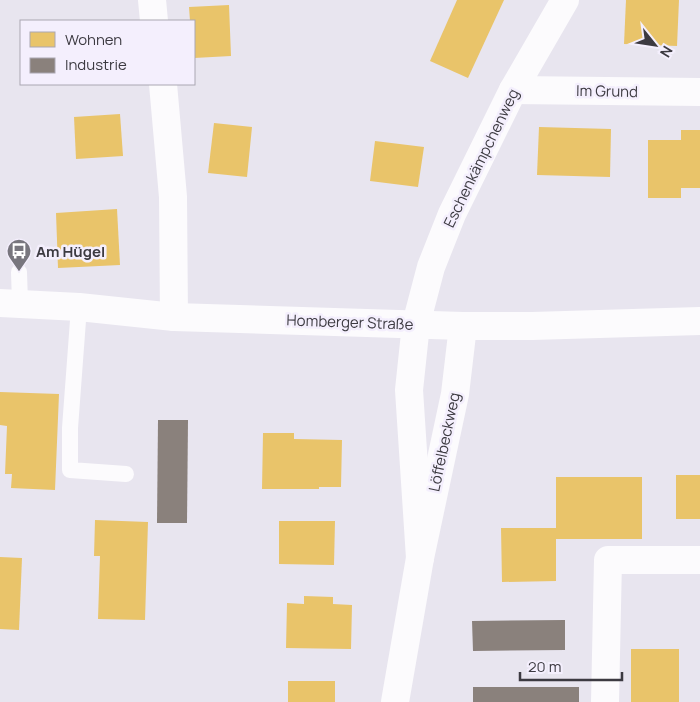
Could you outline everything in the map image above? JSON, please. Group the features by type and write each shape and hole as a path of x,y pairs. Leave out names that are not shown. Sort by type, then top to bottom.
{"street":[{"path":"152,0 154,20"},
{"name":"Eschenkämpchenweg","path":"416,324 431,267 452,214 513,90 565,0"},
{"path":"163,85 173,197 174,317"},
{"name":"Im Grund","path":"513,90 700,92"},
{"name":"Homberger Straße","path":"10,303 79,307 174,317 464,326 700,321"},
{"name":"Löffelbeckweg","path":"416,324 409,390 420,558"},
{"name":"Löffelbeckweg","path":"396,702 420,558 455,394 464,326"},
{"path":"605,702 608,560 700,560"}],"lane":[{"path":"10,303 19,272"},
{"path":"79,307 70,428 70,470 126,474"}],"building: Wohnen":[{"path":"457,0 504,0 468,78 430,61"},
{"path":"626,0 679,0 677,46 624,44"},
{"path":"229,5 231,56 195,58 195,20 190,20 189,7"},
{"path":"120,114 123,156 76,159 74,117"},
{"path":"214,123 252,127 247,177 208,173"},
{"path":"539,127 611,129 610,177 537,175"},
{"path":"681,130 700,130 700,188 681,188 681,198 648,198 648,140 681,140"},
{"path":"375,141 424,147 418,187 370,181"},
{"path":"117,209 120,265 58,268 56,213"},
{"path":"0,392 59,394 55,490 11,488 12,474 5,474 7,426 0,425"},
{"path":"263,433 294,433 294,439 342,440 341,487 262,489"},
{"path":"676,475 700,475 700,519 676,519"},
{"path":"556,477 642,477 642,539 556,539 556,581 502,582 501,528 556,528"},
{"path":"95,520 148,522 145,620 98,619 100,556 94,556"},
{"path":"279,521 335,521 334,565 279,564"},
{"path":"0,557 22,558 19,630 0,629"},
{"path":"304,596 333,597 333,604 352,605 351,649 286,648 287,603 304,604"},
{"path":"631,649 679,649 679,702 631,702"},
{"path":"288,681 335,681 335,702 288,702"}],"building: Industrie":[{"path":"158,420 188,420 187,523 157,523"},
{"path":"565,620 565,650 473,651 472,621"},
{"path":"473,687 579,687 579,702 473,702"}],"place":[{"name":"Am Hügel","path":"19,272"}]}
